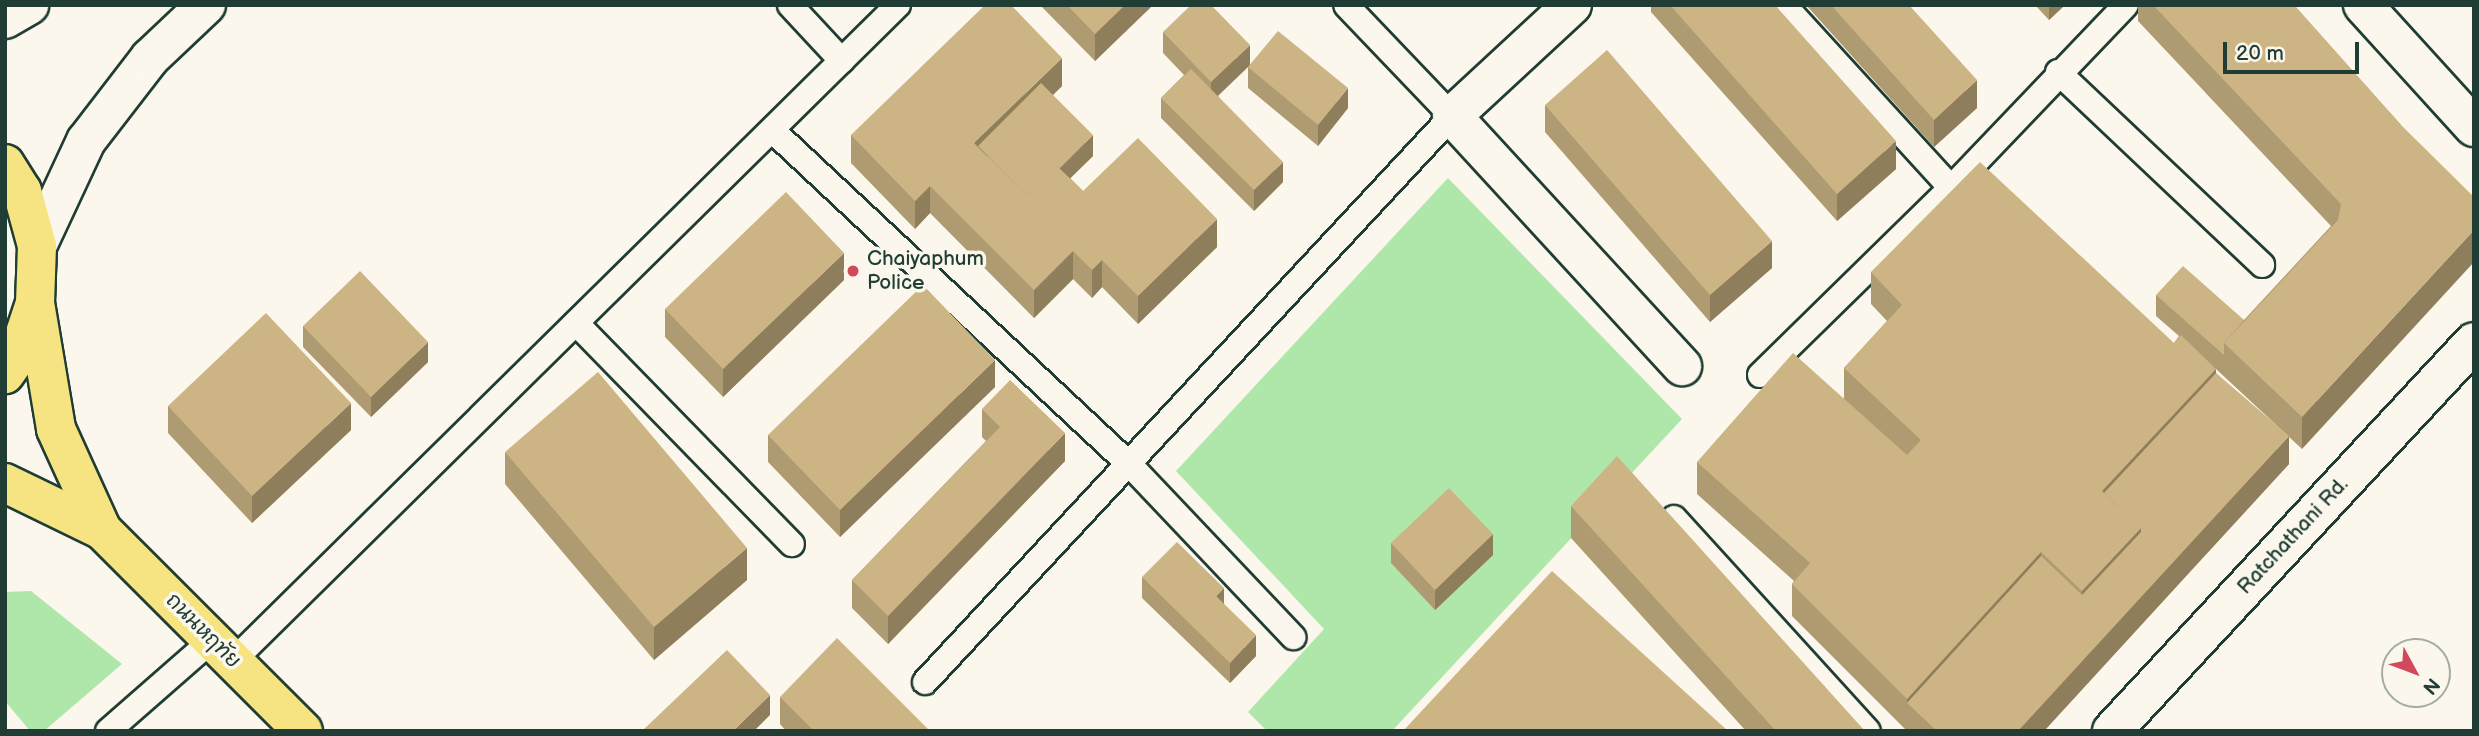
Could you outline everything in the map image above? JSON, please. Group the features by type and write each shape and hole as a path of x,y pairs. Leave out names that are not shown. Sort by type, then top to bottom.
{"main road":[{"path":"5,164 22,191 37,246 35,303 18,357 5,374"},
{"name":"ถนนหฤทัย","path":"35,303 56,429 102,530"},
{"name":"ถนนหฤทัย","path":"5,483 102,530 303,731"}],"street":[{"path":"5,19 29,5"},
{"path":"37,246 86,141 150,58 206,5"},
{"path":"1572,5 1452,116 1682,366"},
{"path":"2363,5 2474,127"},
{"name":"Ratchathani Rd.","path":"2112,731 2474,342"}],"lane":[{"path":"790,5 842,61"},
{"path":"107,731 222,650 576,323 898,5"},
{"path":"925,682 1131,466 1452,116 1346,5"},
{"path":"1784,5 1951,188"},
{"path":"1760,375 1951,188 2059,72 2126,5"},
{"path":"2059,72 2262,265"},
{"path":"772,130 1131,466 1293,637"},
{"path":"576,323 792,544"},
{"path":"1674,518 1868,731"}],"green space":[{"path":"1448,178 1682,419 1392,731 1267,731 1248,712 1324,629 1176,471"},
{"path":"31,591 122,664 44,731 30,731 5,701 5,592"}],"building":[{"path":"985,5 1011,5 1062,58 974,143 1026,195 1056,165 1083,191 1138,138 1217,219 1138,296 1102,260 1092,270 1073,251 1034,290 930,186 915,201 851,135"},
{"path":"1067,5 1125,5 1095,34"},
{"path":"1191,5 1211,5 1250,45 1211,82 1163,32"},
{"path":"1670,5 1775,5 1896,141 1837,194"},
{"path":"1831,5 1909,5 1977,80 1934,120"},
{"path":"2153,5 2294,5 2401,125 2474,197 2474,230 2302,417 2224,343 2338,220 2341,204"},
{"path":"1278,31 1348,88 1318,125 1248,67"},
{"path":"1607,50 1772,241 1710,295 1545,105"},
{"path":"1191,69 1283,162 1254,190 1161,98"},
{"path":"1041,83 1093,135 1060,168 1056,165 1026,195 978,146"},
{"path":"1980,162 2174,343 2181,335 2216,369 2102,491 2141,528 2082,591 2041,552 1907,699 1792,584 1810,563 1697,462 1793,353 1907,455 1921,440 1844,368 1902,305 1871,272"},
{"path":"786,192 844,253 723,369 665,309"},
{"path":"2183,266 2244,320 2224,343 2224,355 2156,295"},
{"path":"360,271 428,342 371,397 303,326"},
{"path":"923,285 995,360 840,510 768,435"},
{"path":"266,313 351,403 252,496 168,406"},
{"path":"598,372 747,548 654,627 505,452"},
{"path":"2216,373 2289,436 2018,731 1937,731 1907,703 2041,556 2082,595 2141,532 2141,528 2104,493"},
{"path":"1010,380 1065,433 888,616 852,580 1000,427 982,409"},
{"path":"1617,456 1865,731 1776,731 1571,506"},
{"path":"1449,488 1493,534 1435,590 1391,543"},
{"path":"1177,542 1224,588 1216,596 1256,635 1230,663 1142,577"},
{"path":"1552,571 1728,731 1403,731"},
{"path":"837,638 930,731 814,731 780,697"},
{"path":"727,650 770,695 733,731 642,731"}],"place":[{"name":"Chaiyaphum Police","path":"853,271"}]}
